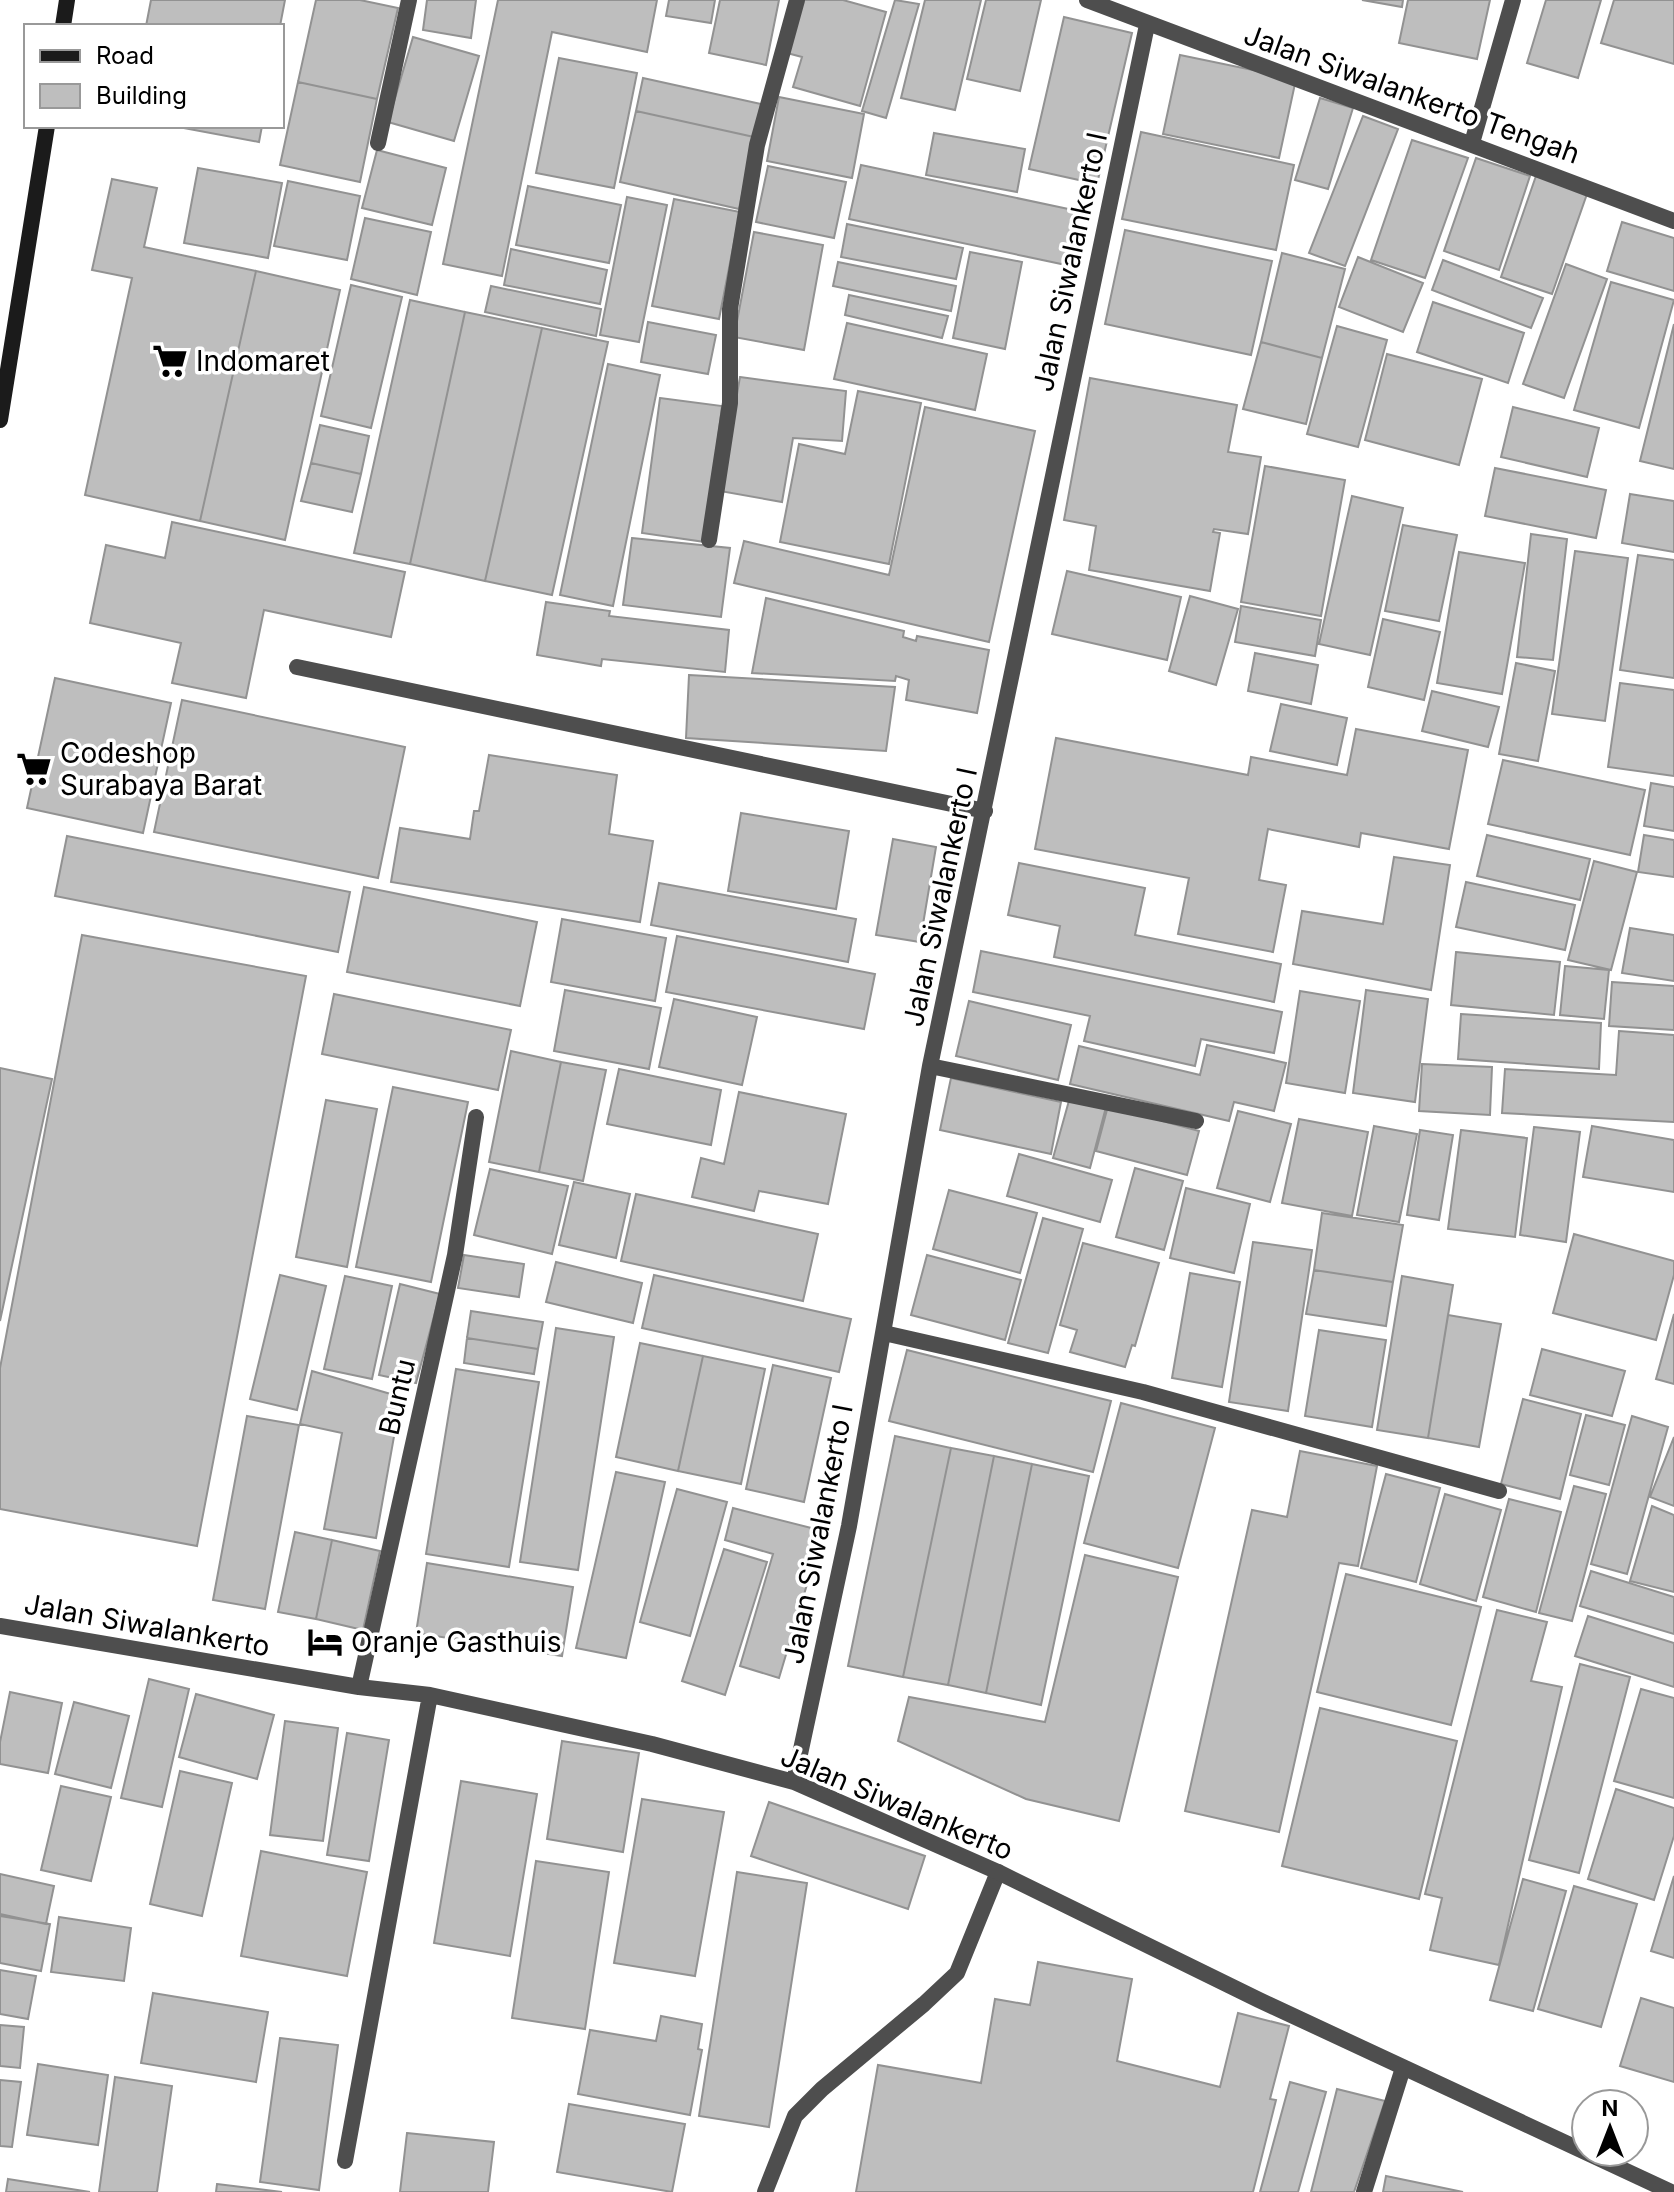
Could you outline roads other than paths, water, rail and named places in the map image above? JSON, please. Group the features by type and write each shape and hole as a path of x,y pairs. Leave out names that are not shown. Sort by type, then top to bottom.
{"street":[{"path":"63,24 67,0"},
{"path":"378,143 409,0"},
{"path":"709,540 730,403 730,309 757,145 797,0"},
{"name":"Jalan Siwalankerto Tengah","path":"1087,0 1674,221"},
{"path":"1472,143 1513,0"},
{"name":"Jalan Siwalankerto I","path":"794,1782 849,1526 930,1066 1147,25"},
{"path":"0,420 47,128"},
{"path":"297,667 985,811"},
{"path":"930,1066 1196,1121"},
{"name":"Buntu","path":"359,1687 455,1255 476,1117"},
{"path":"884,1333 1143,1392 1499,1491"},
{"name":"Jalan Siwalankerto","path":"0,1626 359,1687 430,1695 652,1744 794,1782 998,1872 1403,2068 1671,2192"},
{"path":"345,2161 430,1695"},
{"path":"765,2192 795,2116 957,1973 998,1872"},
{"path":"1364,2192 1403,2068"}],"place":[{"name":"Indomaret","path":"170,361"},
{"name":"Codeshop Surabaya Barat","path":"34,769"},
{"name":"Oranje Gasthuis","path":"325,1642"}]}
